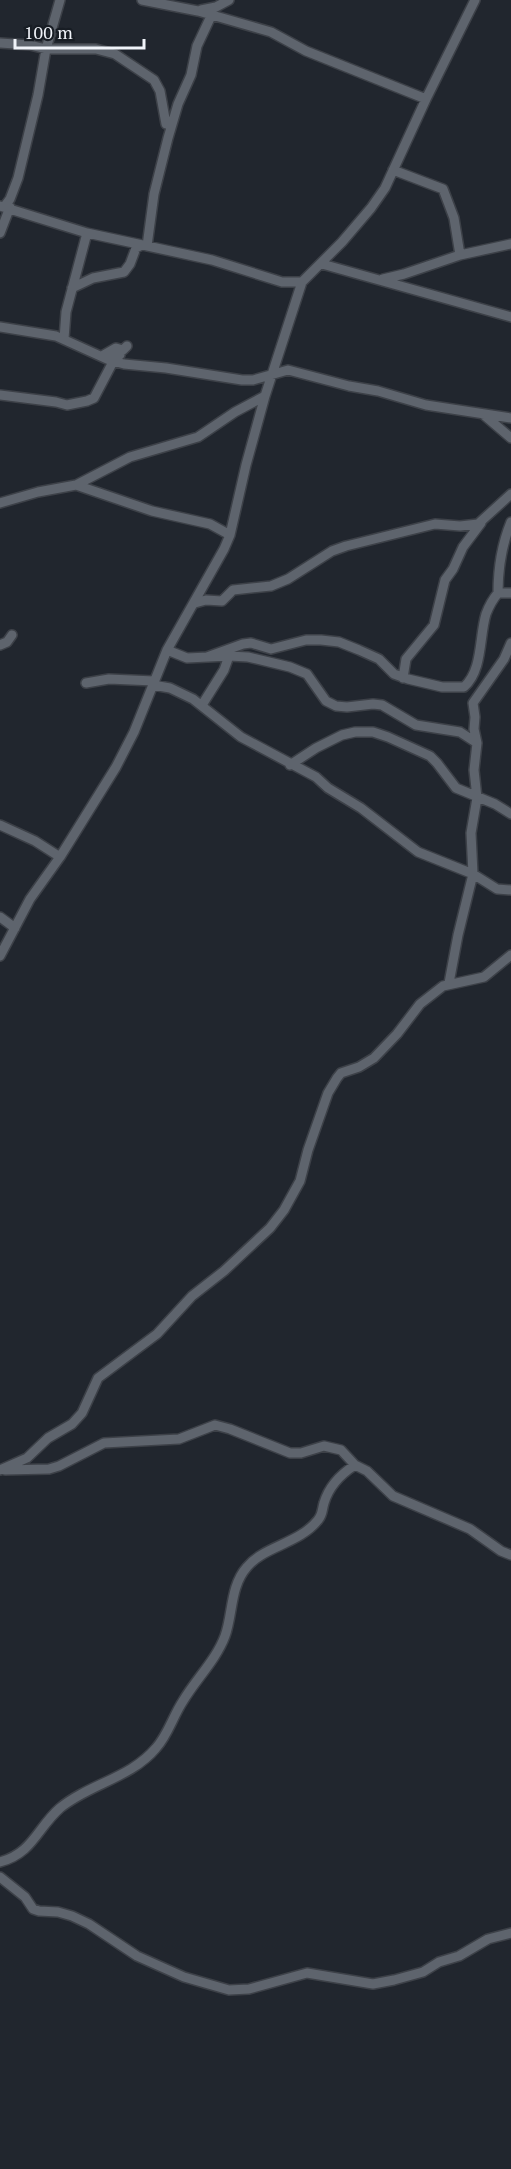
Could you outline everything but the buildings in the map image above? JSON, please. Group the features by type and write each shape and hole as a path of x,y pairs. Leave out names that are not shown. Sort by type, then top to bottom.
{"street":[{"path":"0,233 5,206 18,178 38,95 46,49 60,0"},
{"path":"142,0 212,14 245,26 271,32 306,51 426,99"},
{"path":"198,11 216,7 230,0"},
{"path":"0,956 30,899 60,857 116,766 134,732 167,650 195,603 230,535 265,396 302,282 322,264 371,208 385,188 475,0"},
{"path":"144,245 154,194 178,104 191,75 197,46 212,14"},
{"path":"0,43 30,45 46,49 106,51 149,76 159,87 166,124"},
{"path":"393,170 443,189 454,218 460,255"},
{"path":"5,206 87,233 212,260 282,282 302,282"},
{"path":"64,339 66,312 87,233"},
{"path":"381,279 405,274 460,255 511,244"},
{"path":"72,288 93,278 124,272 137,246 144,245"},
{"path":"322,264 511,317"},
{"path":"0,327 41,333 64,339 102,356 121,355 166,368 242,381 288,370 426,405 511,418"},
{"path":"102,356 114,349 121,355"},
{"path":"0,395 56,402 63,405 87,401 97,393 121,355"},
{"path":"0,503 38,492 75,485 130,458 198,437 235,412 265,396"},
{"path":"482,414 511,438"},
{"path":"75,485 142,508 210,524 230,535"},
{"path":"403,678 406,659 434,625 445,580 451,573 468,539 511,494"},
{"path":"195,603 206,600 222,601 232,590 277,584 332,551 345,546 435,524 469,526 484,520"},
{"path":"207,657 243,644 271,649 306,640 339,642 379,659 394,674 403,678 435,686 464,687 470,682 476,664 486,614 498,593 498,574 511,522"},
{"path":"498,593 503,591 511,593"},
{"path":"0,645 8,642 12,635"},
{"path":"449,983 455,945 473,874 471,833 477,798 474,770 477,743 473,703 504,659 511,643"},
{"path":"167,650 187,658 229,656 260,659 302,671 312,679 326,701 336,706 382,705 416,724 460,732 477,743"},
{"path":"202,705 224,670 229,656"},
{"path":"86,683 109,679 153,683 193,699 241,737 316,777 418,852 473,874 497,889 511,890"},
{"path":"290,765 342,735 373,732 388,736 434,759 456,788 495,804 511,814"},
{"path":"0,825 35,841 60,857"},
{"path":"0,917 15,928"},
{"path":"0,1470 27,1458 48,1438 78,1419 98,1378 157,1334 192,1296 224,1271 270,1228 300,1181 308,1150 332,1084 341,1073 359,1067 374,1058 397,1034 420,1004 434,992 449,983 484,977 511,955"},
{"path":"0,1470 49,1469 104,1443 179,1439 215,1425 294,1454 324,1446 336,1448 345,1453 355,1466 367,1471 393,1496 470,1529 501,1551 511,1555"},
{"path":"0,1862 30,1846 49,1820 74,1797 123,1774 157,1747 185,1697 210,1663 226,1635 235,1589 246,1568 256,1559 306,1533 320,1518 324,1502 337,1479 345,1471 355,1466"},
{"path":"0,1877 37,1910 72,1916 89,1924 137,1956 184,1977 229,1990 249,1989 307,1973 373,1984 394,1980 423,1972 439,1962 459,1956 488,1939 511,1933"}]}
